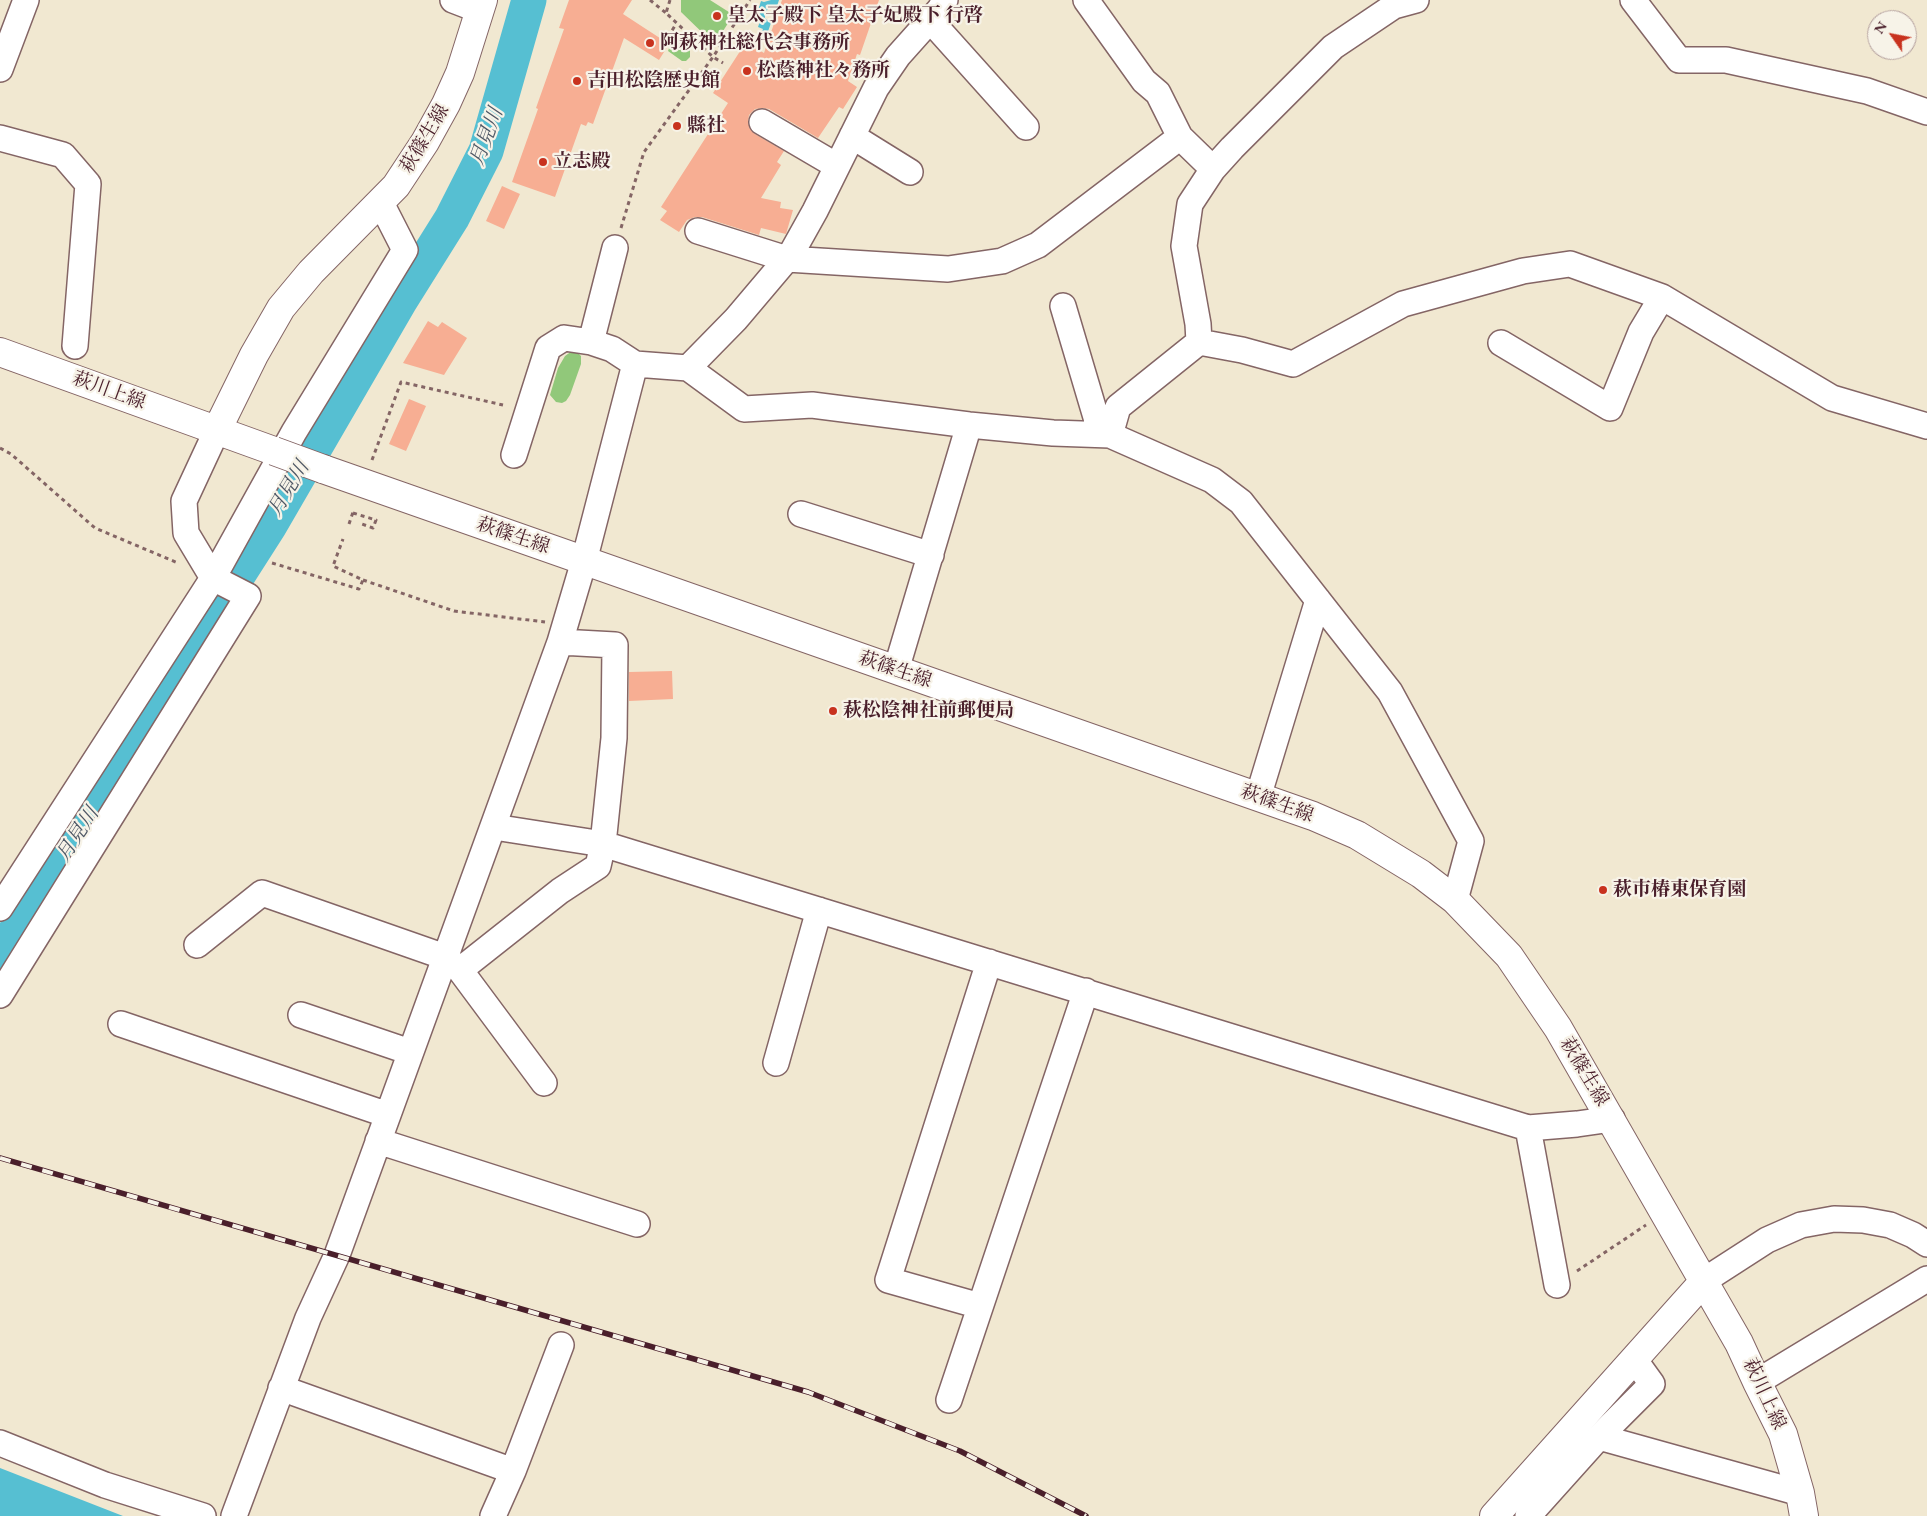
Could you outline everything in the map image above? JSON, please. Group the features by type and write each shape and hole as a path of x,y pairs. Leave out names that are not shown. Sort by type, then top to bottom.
{"main road":[{"name":"萩篠生線","path":"481,5 460,73 446,104 425,142 396,186 311,272 282,308 254,355 217,430 584,561 1313,816 1356,835 1421,874 1455,900 1509,956 1558,1028 1705,1280"},
{"name":"萩川上線","path":"0,352 217,430"},
{"name":"萩川上線","path":"1705,1280 1739,1342 1783,1434 1802,1504"},
{"path":"1494,1516 1589,1429 1634,1359 1705,1280"}],"street":[{"path":"0,69 26,0"},
{"path":"452,0 481,5"},
{"path":"688,368 736,319 787,259 815,212 876,88 898,56 946,0"},
{"path":"1086,0 1144,81 1158,93 1202,176"},
{"path":"1199,342 1198,324 1184,246 1190,204 1202,176 1227,143 1334,47 1394,6 1416,0"},
{"path":"1632,0 1679,60 1726,60 1867,91 1927,112"},
{"path":"930,20 1026,127"},
{"path":"762,122 837,166"},
{"path":"852,136 910,172"},
{"path":"698,231 787,259 948,269 1002,261 1038,245 1180,137"},
{"path":"0,138 63,155 88,184 75,346"},
{"path":"0,908 213,578 294,432 405,250 380,203"},
{"path":"591,342 614,248"},
{"path":"1105,435 1118,407 1199,342 1242,350 1293,364 1403,304 1523,271 1570,264 1662,298 1832,398 1927,426"},
{"path":"1501,343 1610,408 1641,332 1662,298"},
{"path":"1063,306 1105,435"},
{"path":"514,454 548,348 564,338 591,342 612,349 635,364 688,368 744,408 812,405 969,424 1105,435 1212,480 1241,502 1390,692 1471,841 1455,900"},
{"path":"234,1516 308,1318 337,1255 410,1052 453,963 494,827 563,633 584,561 635,364"},
{"path":"896,670 969,424"},
{"path":"0,995 248,596 213,578 186,533 184,501 217,430"},
{"path":"801,514 931,555"},
{"path":"1258,797 1318,600"},
{"path":"453,963 598,866 603,844 614,738 615,645 563,633"},
{"path":"494,827 603,844 1528,1128 1612,1119"},
{"path":"197,945 262,893 453,963 544,1083"},
{"path":"776,1063 819,910"},
{"path":"980,1306 888,1280 989,962"},
{"path":"949,1400 1086,991"},
{"path":"301,1015 410,1052"},
{"path":"121,1024 388,1115"},
{"path":"1528,1128 1557,1285"},
{"path":"378,1141 637,1224"},
{"path":"1705,1280 1767,1240 1801,1225 1826,1221 1863,1220 1890,1225 1913,1235 1927,1244"},
{"path":"1757,1382 1927,1279"},
{"path":"493,1516 513,1471 561,1345"},
{"path":"281,1388 513,1471"},
{"path":"1528,1516 1589,1429 1802,1504"},
{"path":"0,1443 105,1484 203,1516"}],"path":[{"path":"650,0 722,63"},
{"path":"666,13 670,0"},
{"path":"614,248 644,152 713,57 750,0"},
{"path":"668,38 676,24"},
{"path":"372,460 401,382 503,405"},
{"path":"0,448 11,454 95,528 213,578"},
{"path":"349,524 353,511 376,520 373,528 359,523"},
{"path":"343,539 333,566 363,580 454,612 563,633"},
{"path":"272,563 359,589 363,580"},
{"path":"1557,1285 1666,1212"}],"green space":[{"path":"681,0 710,0 732,14 716,42 712,42 681,12"},
{"path":"672,35 690,50 690,57 686,61 682,61 668,51 671,43 669,39"},
{"path":"572,351 581,356 581,364 570,395 562,403 556,402 550,395 558,368 565,356"}],"water":[{"path":"779,0 776,9 768,9 765,13 765,18 771,23 766,37 761,35 763,29 758,27 760,21 755,19 761,1"},
{"path":"0,1468 123,1516 0,1516"}],"building":[{"path":"569,0 632,0 623,14 669,44 659,60 624,38 593,124 588,122 586,126 581,124 555,197 512,182 564,29 559,28"},
{"path":"782,0 879,0 860,55 857,54 848,81 857,87 843,109 839,107 818,138 769,109 755,109 749,115 750,129 784,151 777,162 781,165 761,198 781,202 780,208 793,210 786,234 761,228 759,235 702,217 687,220 679,232 660,220 667,211 661,207 728,103 713,93 746,42 764,53"},
{"path":"502,186 520,194 504,229 486,221"},
{"path":"428,321 438,327 442,322 467,338 444,375 403,363"},
{"path":"409,399 426,406 406,451 389,444"},
{"path":"672,671 673,699 629,701 629,672"}],"waterway":[{"name":"月見川","path":"0,955 121,769 194,644 270,525 400,301 452,218 486,151 529,0"}],"railway":[{"path":"0,1158 808,1392 960,1451 1086,1516"}],"place":[{"name":"皇太子殿下 皇太子妃殿下 行啓","path":"717,16"},
{"name":"阿萩神社総代会事務所","path":"650,43"},
{"name":"松蔭神社々務所","path":"747,71"},
{"name":"吉田松陰歴史館","path":"577,81"},
{"name":"縣社","path":"677,126"},
{"name":"立志殿","path":"543,162"},
{"name":"萩松陰神社前郵便局","path":"833,711"},
{"name":"萩市椿東保育園","path":"1603,890"}]}
